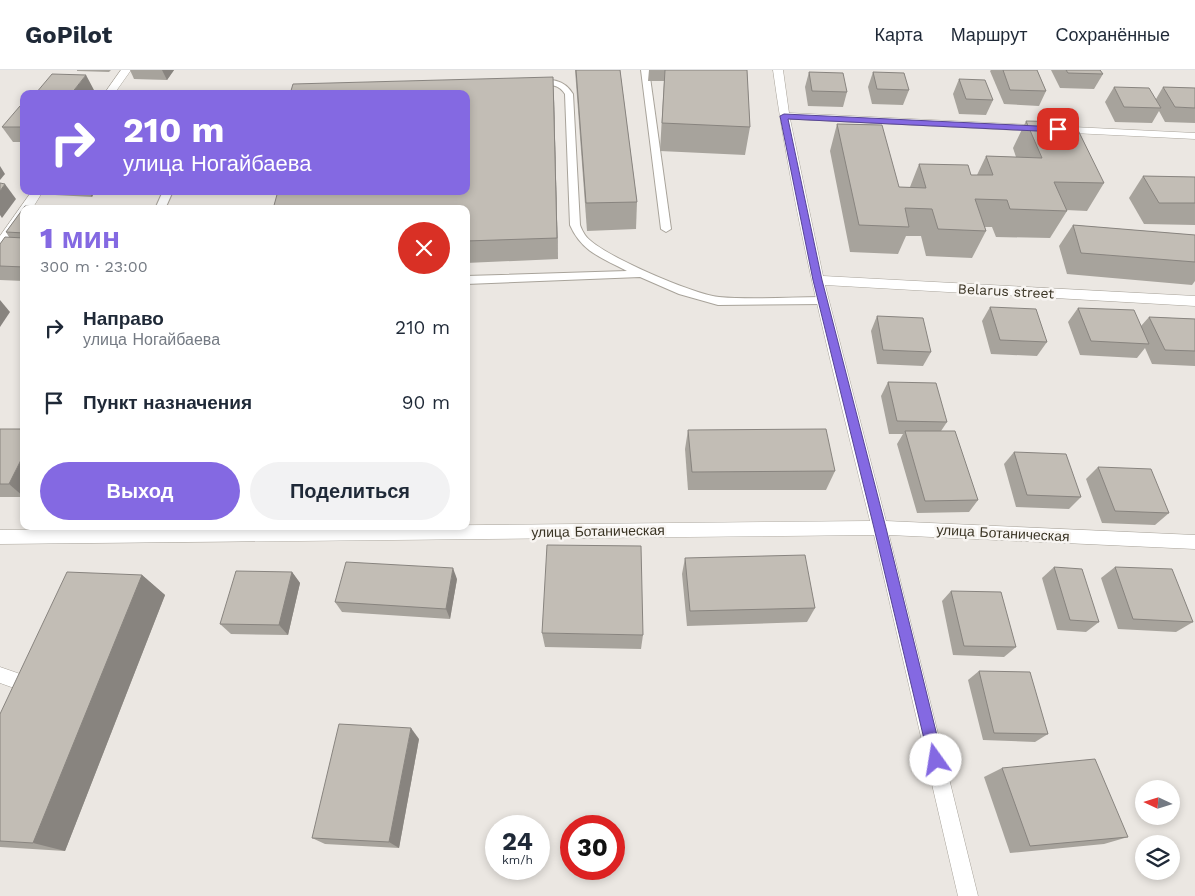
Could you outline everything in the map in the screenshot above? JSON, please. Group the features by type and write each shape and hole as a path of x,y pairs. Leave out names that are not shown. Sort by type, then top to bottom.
{"street":[{"path":"112,90 126,70"},
{"path":"778,70 784,116 823,302 880,528 968,896"},
{"path":"784,116 1195,136"},
{"path":"0,244 20,217"},
{"name":"Belarus street","path":"818,280 1195,302"},
{"name":"улица Ботаническая","path":"470,530 880,528 1195,542"},
{"name":"улица Ботаническая","path":"0,537 412,530"},
{"path":"0,676 20,682 30,696 28,711"}],"lane":[{"path":"645,70 666,229"},
{"path":"526,84 555,83 564,86 569,94 575,225 581,238 594,249 641,274 683,291 718,300 823,302"},
{"path":"470,280 641,274"}],"building":[{"path":"576,70 620,70 637,202 586,203"},
{"path":"665,70 747,70 750,127 662,123"},
{"path":"1003,70 1037,70 1046,91 1010,90"},
{"path":"1066,70 1100,70 1103,74 1068,73"},
{"path":"809,72 843,73 847,92 812,91"},
{"path":"873,72 904,73 909,90 877,89"},
{"path":"52,74 86,75 74,90 39,90"},
{"path":"553,77 557,238 470,241 470,205 274,205 277,195 470,195 470,90 291,90 293,84"},
{"path":"959,79 985,80 993,100 966,99"},
{"path":"1114,87 1149,88 1161,108 1124,107"},
{"path":"1163,87 1195,88 1195,108 1175,107"},
{"path":"20,106 20,127 2,127"},
{"path":"1026,121 1074,122 1104,183 1054,182 1067,211 1010,209 1007,200 975,199 986,231 938,229 932,209 905,208 909,227 859,225 837,124 882,125 899,187 926,188 919,164 968,165 971,175 993,175 986,156 1042,158"},
{"path":"1143,176 1195,177 1195,203 1159,203"},
{"path":"0,183 5,184 0,191"},
{"path":"20,213 20,233 6,232"},
{"path":"1073,225 1195,235 1195,262 1081,253"},
{"path":"5,237 20,238 20,267 0,266 0,244"},
{"path":"990,307 1036,309 1047,342 1000,340"},
{"path":"1078,308 1134,310 1149,344 1091,341"},
{"path":"877,316 923,318 931,352 883,350"},
{"path":"1149,317 1195,319 1195,351 1165,350"},
{"path":"888,382 936,383 947,422 897,421"},
{"path":"0,429 20,429 20,462 9,484 0,484"},
{"path":"826,429 835,471 692,472 688,430"},
{"path":"905,431 955,431 978,500 925,501"},
{"path":"1014,452 1066,454 1081,497 1027,495"},
{"path":"1098,467 1151,469 1169,513 1115,511"},
{"path":"547,545 641,546 643,635 542,633"},
{"path":"805,555 815,608 690,611 685,558"},
{"path":"346,562 453,568 446,609 335,602"},
{"path":"1054,567 1082,569 1099,622 1070,620"},
{"path":"1115,567 1172,569 1193,622 1133,619"},
{"path":"236,571 292,572 279,625 220,624"},
{"path":"67,572 142,575 33,843 0,841 0,714"},
{"path":"951,591 1001,592 1016,647 964,646"},
{"path":"979,671 1030,672 1048,734 994,733"},
{"path":"339,724 411,728 389,842 312,838"},
{"path":"1095,759 1128,837 1030,846 1002,768"}],"route":[{"path":"936,760 818,280 784,116 1058,129"}]}
